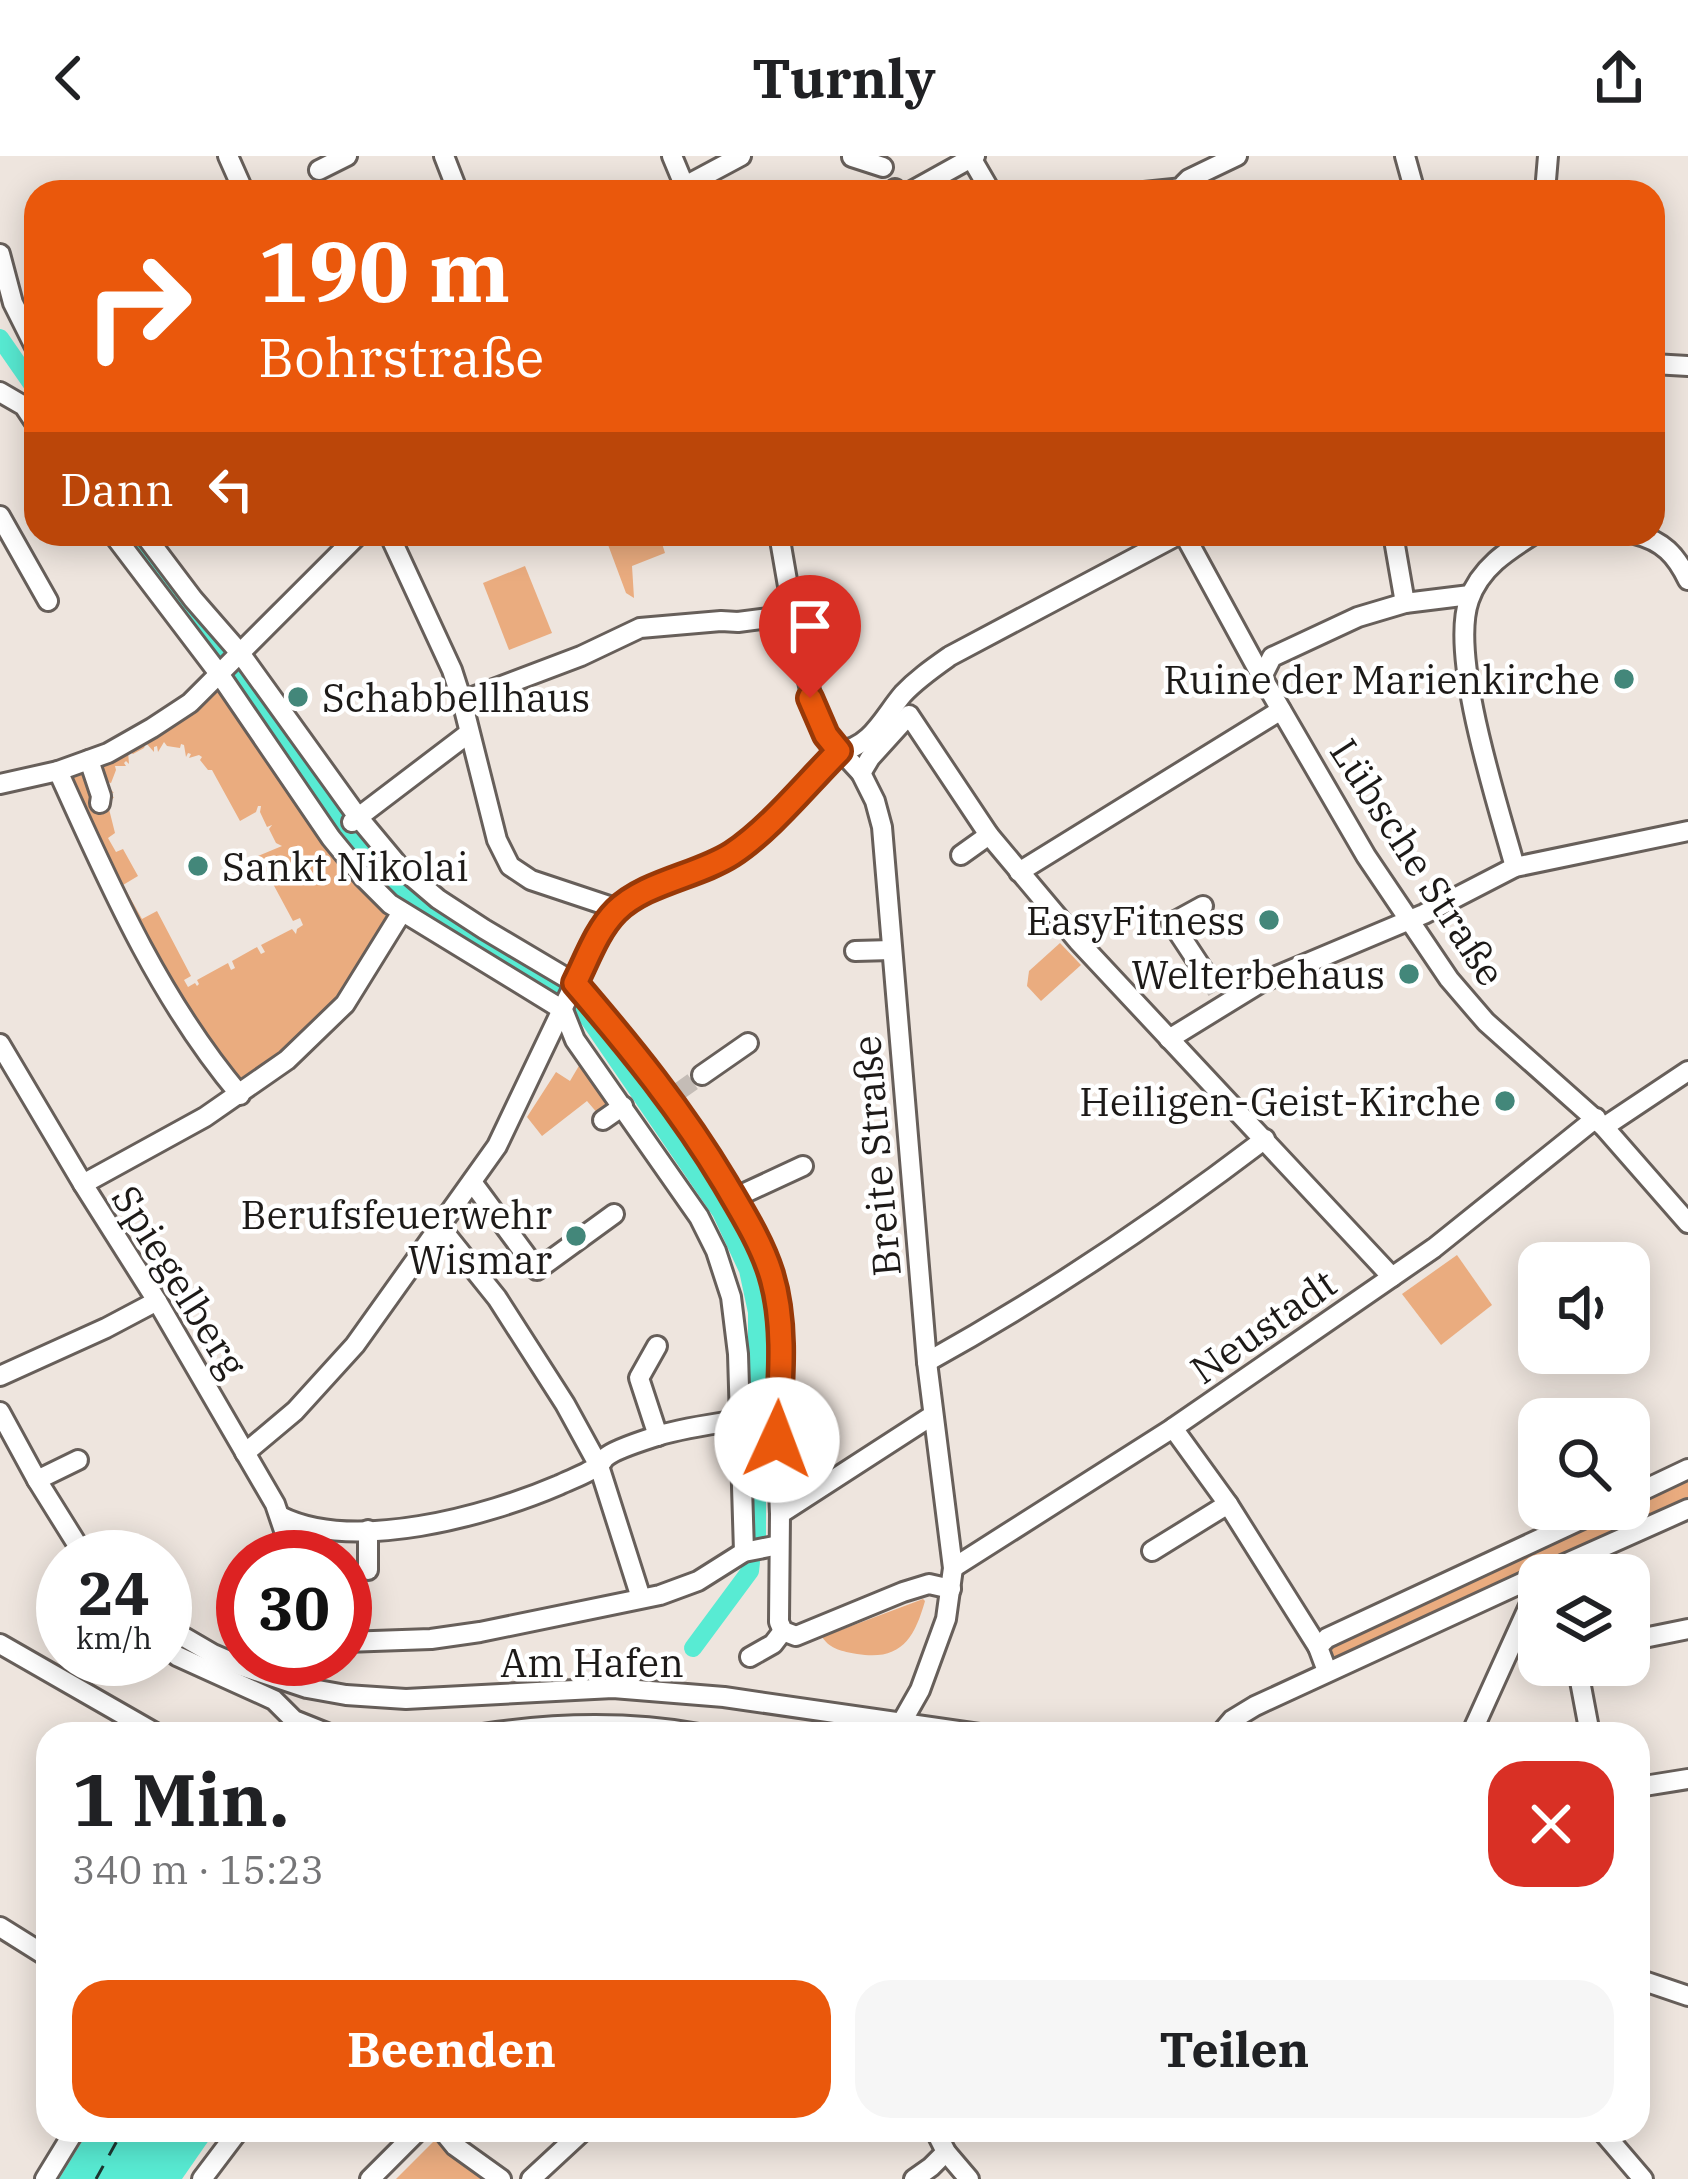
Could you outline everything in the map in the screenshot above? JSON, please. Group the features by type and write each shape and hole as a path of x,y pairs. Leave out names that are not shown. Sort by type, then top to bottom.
{"street":[{"path":"319,170 347,156"},
{"path":"701,180 741,156"},
{"path":"1188,180 1238,156"},
{"path":"852,157 883,167"},
{"path":"924,180 972,157"},
{"path":"0,254 24,324"},
{"path":"0,515 48,601"},
{"path":"122,546 364,878 402,912 563,1010 575,1040 699,1217 731,1298 738,1354 743,1547"},
{"path":"153,546 240,653 356,820 398,865 438,899 575,983 674,1095 754,1232 771,1274 779,1315 780,1514 775,1551 783,1631 796,1636 903,1592 952,1579 946,1618 924,1680 901,1722"},
{"path":"0,784 89,760 190,703 347,546"},
{"path":"395,546 452,670 497,840 510,866 531,880 618,909"},
{"name":"Breite Straße","path":"781,546 810,698 826,735 861,772 883,827 927,1362 952,1579"},
{"path":"245,1453 295,1411 356,1346 472,1182 506,1131 575,983 618,909 714,864 747,843 839,751 857,747 909,688 950,656 1159,546"},
{"name":"Lübsche Straße","path":"1189,546 1366,856 1449,979 1486,1022 1600,1122 1688,1223"},
{"path":"1395,546 1405,603"},
{"path":"1515,546 1485,572 1470,595 1466,616 1472,699 1515,867"},
{"path":"1664,546 1688,580"},
{"path":"1262,677 1272,657 1358,617 1405,603 1470,595"},
{"path":"462,701 640,628 793,615"},
{"path":"1019,872 1281,710"},
{"path":"861,772 909,715 1019,872 1124,992 1392,1277"},
{"path":"356,820 469,733"},
{"path":"89,760 100,803"},
{"path":"58,771 93,835 158,979 240,1095"},
{"path":"1168,1039 1221,1000 1408,921 1515,867 1688,831"},
{"path":"962,855 989,835"},
{"path":"1203,906 1172,922 1207,976"},
{"path":"82,1184 240,1095 287,1060 345,1004 402,912"},
{"path":"855,951 892,950"},
{"path":"702,1075 748,1043"},
{"name":"Spiegelberg","path":"0,1044 158,1301 284,1530"},
{"name":"Neustadt","path":"952,1579 1434,1248 1600,1122 1688,1071"},
{"path":"603,1120 622,1106"},
{"path":"927,1362 1016,1313 1150,1224 1265,1139"},
{"path":"734,1198 803,1166"},
{"path":"472,1182 537,1270 614,1214"},
{"path":"440,1228 497,1298 599,1466 641,1598"},
{"path":"0,1376 158,1301"},
{"path":"657,1346 639,1378 658,1436"},
{"path":"0,1412 69,1530"},
{"path":"780,1514 934,1415"},
{"path":"368,1530 443,1523 504,1507 599,1466 606,1456 658,1436 739,1420"},
{"path":"1173,1428 1228,1504 1318,1647 1327,1671"},
{"path":"38,1480 78,1460"},
{"path":"1650,1487 1688,1469"},
{"path":"1152,1551 1228,1504"},
{"path":"1590,1554 1688,1509"},
{"path":"280,1516 321,1530"},
{"path":"1318,1647 1332,1635 1559,1530"},
{"path":"372,1641 464,1634 661,1595 698,1581 743,1547 775,1551"},
{"path":"1230,1722 1327,1671 1518,1587"},
{"path":"1476,1722 1518,1629"},
{"path":"1650,1637 1688,1629"},
{"path":"750,1657 783,1631"},
{"path":"0,1644 136,1722"},
{"path":"192,1663 274,1700 299,1722"},
{"path":"294,1720 307,1686"},
{"name":"Am Hafen","path":"320,1686 346,1695 406,1700 613,1688 724,1697 875,1722"},
{"path":"1581,1686 1588,1722"},
{"path":"655,1722 658,1705"},
{"path":"1650,1785 1688,1779"},
{"path":"0,1927 36,1950"},
{"path":"1650,1983 1688,1996"},
{"path":"45,2179 68,2142"},
{"path":"202,2179 230,2142"},
{"path":"370,2179 407,2142"},
{"path":"452,2142 501,2179"},
{"path":"531,2179 571,2142"},
{"path":"942,2142 969,2179"},
{"path":"1611,2142 1643,2179"},
{"path":"914,2179 946,2152"}],"shaded area":[{"path":"608,546 663,546 665,553 632,566 634,598 626,593"},
{"path":"525,566 552,633 509,650 483,583"},
{"path":"220,675 331,838 402,912 345,1004 240,1095 206,1049 58,771 108,753","holes":["164,742 180,748 181,744 186,757 188,753 189,758 202,757 240,821 261,806 267,827 272,825 269,829 282,846 258,856 293,921 300,918 303,925 296,934 292,929 261,945 265,952 261,954 257,947 232,961 235,968 231,970 228,963 197,980 197,986 188,987 184,980 191,976 157,911 142,919 123,885 138,876 123,849 116,852 108,838 115,833 108,805 114,797 110,792 114,793 106,785 111,783 115,766 129,764 128,751 133,754 146,743 154,752"]},
{"path":"1060,943 1081,965 1041,1001 1027,986 1029,971"},
{"path":"580,1064 612,1106 599,1115 587,1101 542,1136 527,1117 556,1072 570,1081"},
{"path":"1457,1255 1492,1305 1441,1345 1402,1294"},
{"path":"1688,1475 1688,1504 1650,1521 1650,1493"},
{"path":"1571,1530 1630,1530 1576,1554 1521,1554"},
{"path":"1518,1555 1518,1580 1337,1661 1327,1654 1338,1640"},
{"path":"923,1599 916,1627 895,1651 857,1654 833,1647 822,1637"},
{"path":"433,2142 446,2142 491,2179 396,2179"}],"water":[{"path":"82,2142 208,2142 182,2179 59,2179"}],"waterway":[{"path":"0,338 24,373"},
{"path":"137,546 219,650"},
{"path":"236,673 337,818 390,880 429,911 555,985 589,1019 721,1212 748,1270 757,1312 757,1535"},
{"path":"693,1648 750,1571 751,1562"}],"ferry route":[{"path":"96,2179 116,2142"}],"tunnel":[{"path":"1207,976 1219,996"},
{"path":"678,1092 702,1075"}],"place":[{"name":"Ruine der Marienkirche","path":"1624,679"},
{"name":"Schabbellhaus","path":"298,697"},
{"name":"Sankt Nikolai","path":"198,866"},
{"name":"EasyFitness","path":"1269,920"},
{"name":"Welterbehaus","path":"1409,974"},
{"name":"Heiligen-Geist-Kirche","path":"1505,1101"},
{"name":"Berufsfeuerwehr Wismar","path":"576,1236"}],"route":[{"path":"777,1440 779,1315 771,1274 754,1232 669,1098 575,983 618,909 714,864 747,843 839,751 826,735 810,698"}]}
